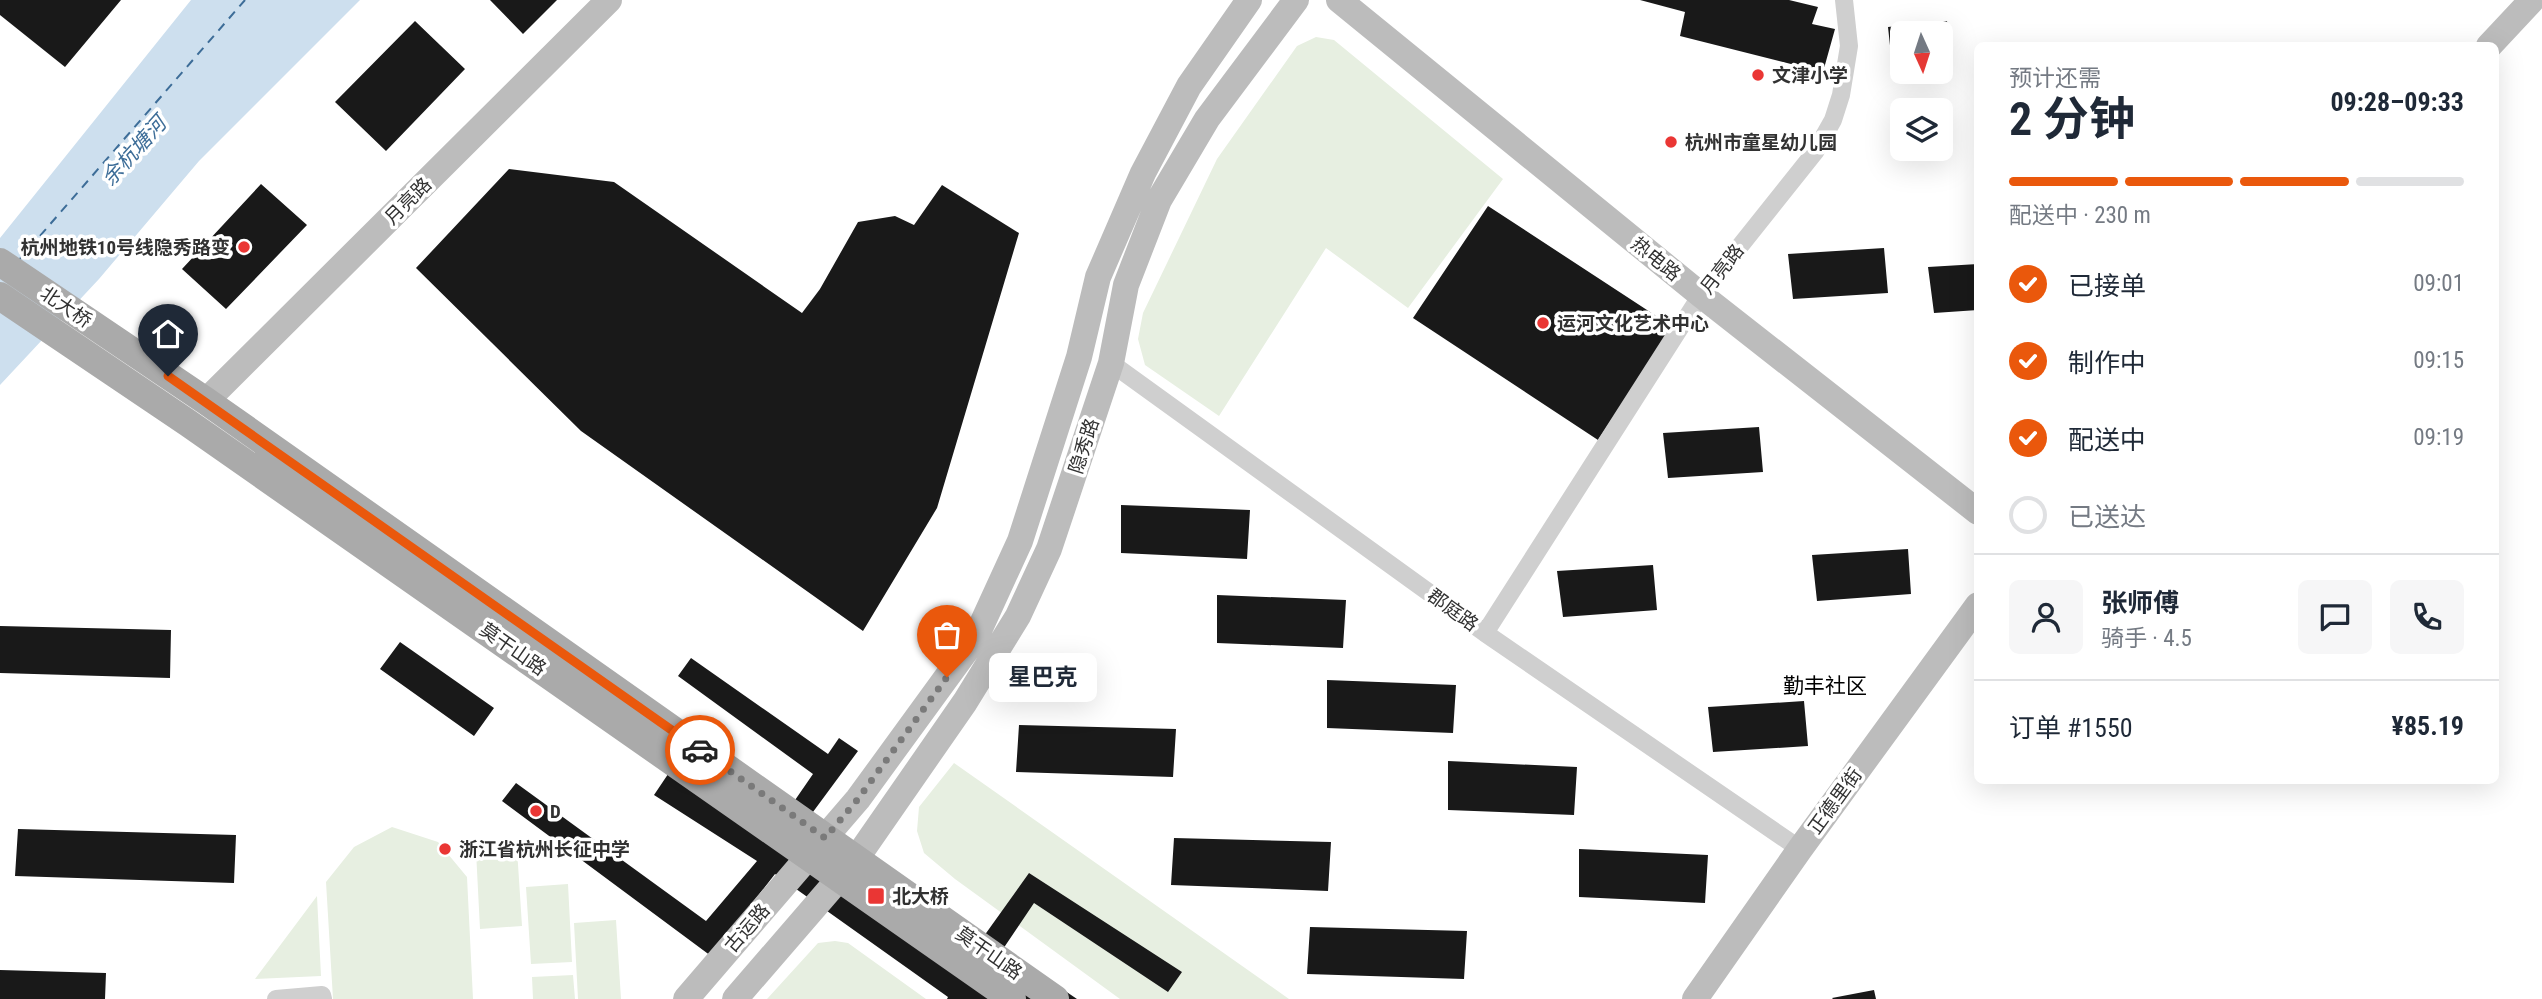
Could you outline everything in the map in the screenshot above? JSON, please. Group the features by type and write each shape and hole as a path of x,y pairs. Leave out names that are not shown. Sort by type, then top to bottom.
{"main road":[{"name":"月亮路","path":"206,401 609,0"},
{"name":"隐秀路","path":"817,847 858,799 976,637 1020,541 1079,357 1098,277 1143,173 1189,86 1249,0"},
{"name":"隐秀路","path":"848,869 965,702 1018,616 1049,549 1111,363 1126,285 1159,200 1207,119 1296,0"},
{"name":"热电路","path":"1339,0 1701,295 1974,510"},
{"path":"2493,42 2531,0 2542,8"},
{"name":"北大桥","path":"0,262 124,363"},
{"name":"北大桥","path":"0,296 124,363"},
{"name":"莫干山路","path":"124,363 206,401 817,847"},
{"name":"莫干山路","path":"124,363 848,869 1012,999"},
{"name":"正德里街","path":"1695,999 1800,849 1974,611"},
{"name":"古运路","path":"686,999 817,847"},
{"name":"莫干山路","path":"848,869 1055,999"},
{"name":"古运路","path":"735,999 848,869"}],"street":[{"name":"月亮路","path":"1485,633 1701,295 1815,152 1833,120 1841,95 1849,46 1844,0"},
{"name":"郡庭路","path":"1111,363 1485,633 1800,849"},
{"path":"276,999 322,995 323,999"}],"shaded area":[{"path":"1316,37 1334,40 1503,179 1408,308 1326,248 1219,416 1145,365 1138,339 1143,313 1217,159 1297,46"},
{"path":"954,763 1289,999 1120,999 955,879 924,853 917,831 919,807"},
{"path":"392,827 438,842 467,877 473,999 333,999 326,882 354,847"},
{"path":"517,849 522,926 480,929 476,851"},
{"path":"568,884 572,962 531,964 526,887"},
{"path":"317,896 321,976 255,979"},
{"path":"616,920 621,999 578,999 574,923"},
{"path":"818,943 848,943 926,999 767,999"},
{"path":"573,975 575,999 533,999 532,977"}],"water":[{"name":"余杭塘河","path":"191,0 360,0 199,161 99,279 0,385 0,238"}],"building":[{"path":"0,0 121,0 65,67 0,15"},
{"path":"490,0 557,0 523,34"},
{"path":"1640,0 1789,0 1818,7 1812,24 1835,29 1823,72 1680,36 1685,12"},
{"path":"415,21 465,69 386,151 335,102"},
{"path":"509,169 614,182 802,313 820,289 858,222 895,216 914,225 942,185 1019,233 937,508 863,631 581,431 416,268"},
{"name":"杭州地铁10号线隐秀路变","path":"261,184 307,225 226,309 182,269"},
{"name":"运河文化艺术中心","path":"1488,206 1673,327 1598,440 1413,318"},
{"path":"1884,248 1888,293 1793,299 1788,254"},
{"path":"1974,264 1974,310 1934,313 1928,267"},
{"path":"1759,427 1763,472 1668,478 1663,433"},
{"path":"1121,505 1250,510 1247,559 1121,553"},
{"path":"1908,549 1911,594 1817,601 1812,555"},
{"path":"1653,565 1657,610 1563,617 1557,571"},
{"path":"1217,595 1346,600 1343,648 1217,643"},
{"path":"0,626 171,630 170,678 0,673"},
{"path":"400,642 494,708 474,736 380,669"},
{"name":"北大桥","path":"691,658 828,754 839,738 858,751 810,816 984,936 1029,873 1182,972 1168,992 1034,903 1003,949 1077,999 947,999 948,997 775,874 711,956 502,801 516,783 706,921 757,861 654,795 695,734 793,803 813,774 678,676"},
{"path":"1327,680 1456,685 1453,733 1327,728"},
{"path":"1804,701 1808,746 1713,752 1708,707"},
{"path":"1019,725 1176,729 1173,777 1016,772"},
{"path":"1448,761 1577,767 1574,815 1448,810"},
{"path":"18,829 236,835 234,883 15,876"},
{"path":"1174,838 1331,842 1328,891 1171,885"},
{"path":"1579,849 1708,855 1705,903 1579,897"},
{"path":"1310,927 1467,931 1464,979 1307,974"},
{"path":"0,970 106,973 105,999 0,999"},
{"path":"1874,990 1876,999 1832,998"}],"ferry route":[{"path":"19,260 245,0"}],"way so far":[{"path":"700,750 825,838 858,799 947,677"}],"place":[{"name":"文津小学","path":"1758,75"},
{"name":"杭州市童星幼儿园","path":"1671,142"},
{"name":"杭州地铁10号线隐秀路变","path":"244,247"},
{"name":"运河文化艺术中心","path":"1543,323"},
{"name":"星巴克","path":"947,677"},
{"name":"D","path":"536,811"},
{"name":"浙江省杭州长征中学","path":"445,849"},
{"name":"北大桥","path":"876,896"}],"district":[{"name":"勤丰社区","path":"1825,686"}],"route":[{"path":"168,376 700,750"}]}
